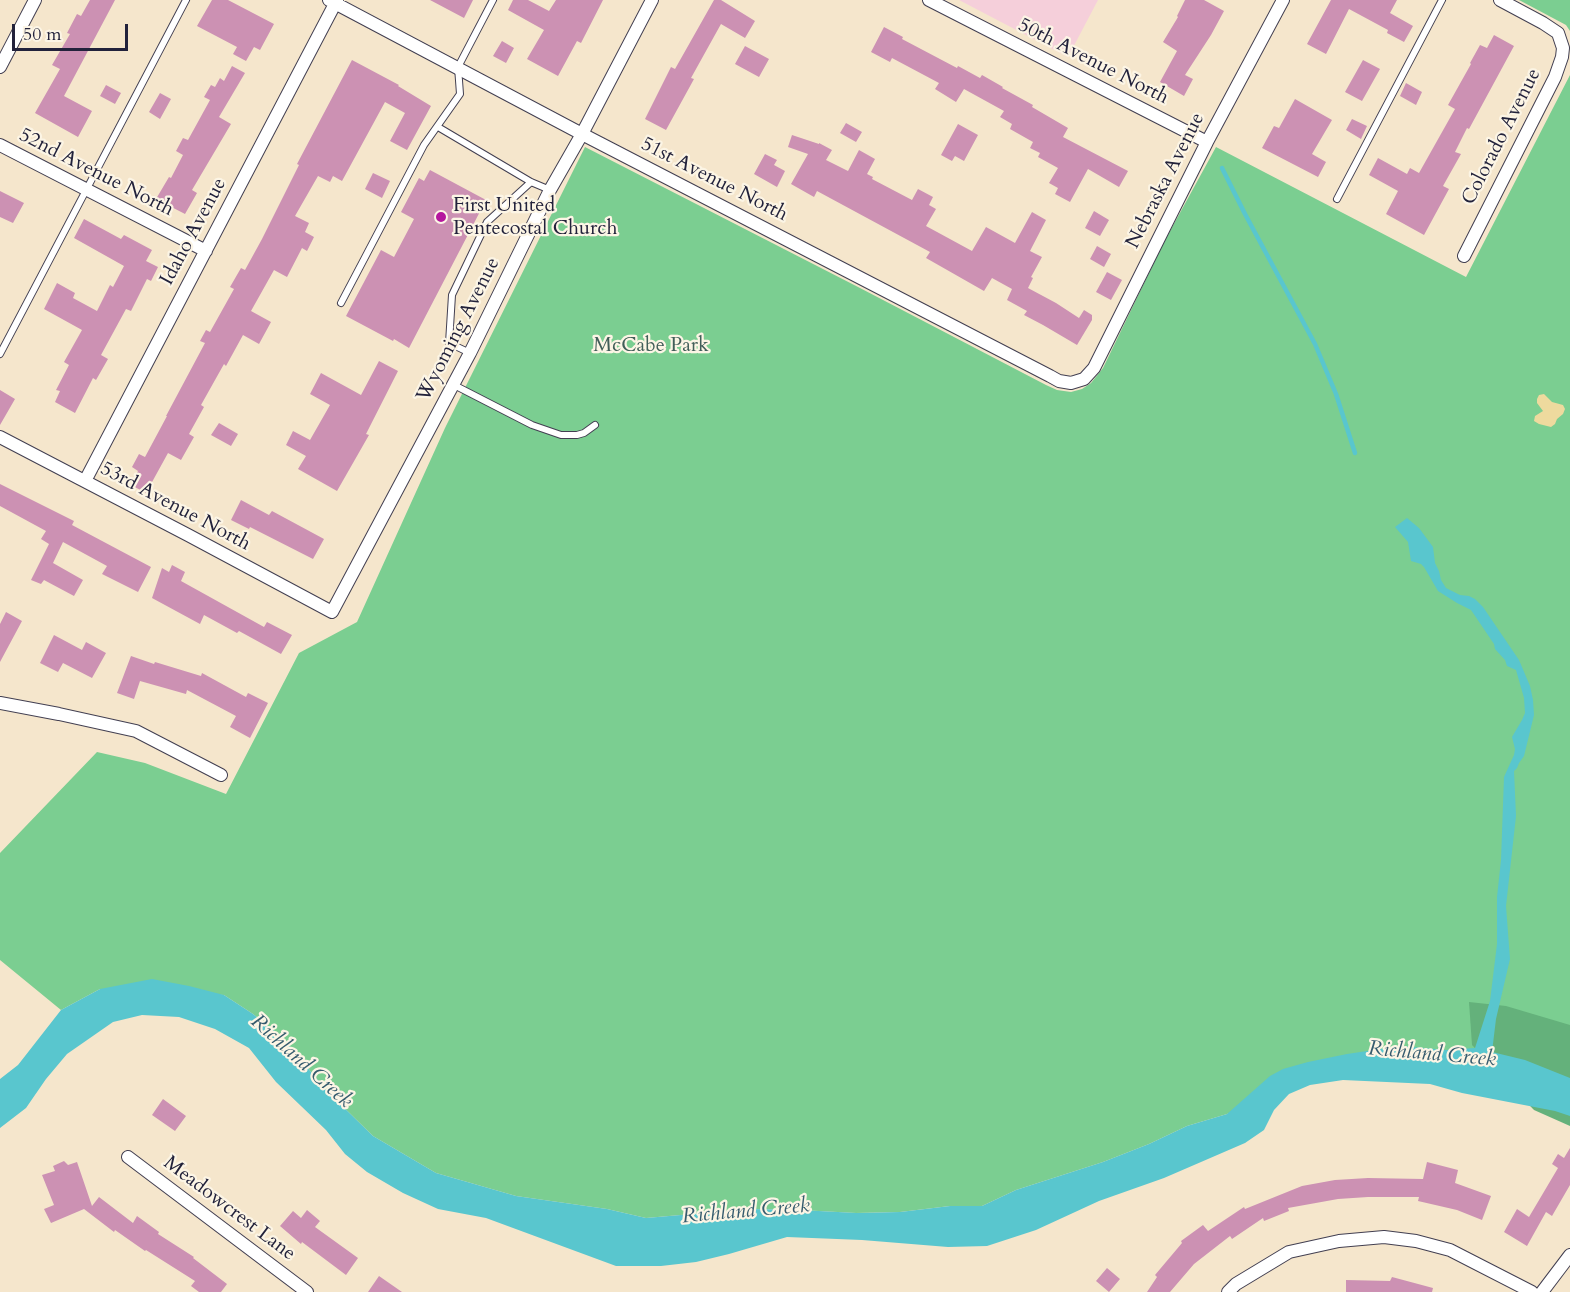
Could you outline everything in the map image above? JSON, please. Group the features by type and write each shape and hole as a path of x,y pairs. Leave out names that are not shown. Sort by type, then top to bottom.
{"street":[{"path":"0,67 35,0"},
{"name":"Wyoming Avenue","path":"332,612 454,385 550,190 652,0"},
{"name":"50th Avenue North","path":"929,0 1207,142"},
{"name":"Nebraska Avenue","path":"1084,379 1094,368 1103,352 1207,142 1283,0"},
{"name":"Colorado Avenue","path":"1464,256 1560,66 1563,48 1558,33 1500,0"},
{"name":"51st Avenue North","path":"334,1 582,134 1059,381 1071,383 1084,379"},
{"name":"Idaho Avenue","path":"85,482 334,1"},
{"name":"52nd Avenue North","path":"0,145 206,251"},
{"name":"53rd Avenue North","path":"0,437 332,612"},
{"path":"0,703 136,731 221,775"},
{"name":"Meadowcrest Lane","path":"128,1157 307,1292"},
{"path":"1228,1292 1236,1284 1289,1252 1339,1241 1384,1237 1416,1241 1450,1250 1532,1292"},
{"path":"1542,1292 1570,1255"}],"lane":[{"path":"0,354 186,0"},
{"path":"341,303 424,145 460,94 458,67 493,0"},
{"path":"1337,199 1442,0"},
{"path":"438,127 531,182 550,190"},
{"path":"470,353 449,343 452,295 487,222 531,182"},
{"path":"454,385 532,425 561,435 584,433 596,425"}],"shaded area":[{"path":"959,0 1098,0 1068,57"}],"green space":[{"path":"1519,0 1570,0 1570,31 1566,25"},
{"name":"McCabe Park","path":"1570,75 1570,1080 1401,1046 1227,1114 1187,1126 1103,1162 1016,1190 982,1206 856,1213 750,1209 646,1218 607,1209 516,1196 436,1173 373,1136 326,1090 282,1037 224,995 100,989 61,1010 0,960 0,853 97,752 145,763 226,794 299,653 357,622 445,428 585,147 1046,385 1057,390 1071,392 1091,383 1103,368 1164,242 1216,147 1466,277"},
{"path":"1469,1002 1506,1006 1570,1025 1570,1126 1534,1110 1472,1045"}],"sand":[{"path":"1544,394 1552,402 1563,405 1565,409 1551,427 1534,421 1535,416 1543,411 1537,399 1539,395"}],"water":[{"name":"Richland Creek","path":"1407,518 1419,528 1433,547 1435,563 1446,588 1475,599 1483,607 1519,660 1530,686 1534,715 1524,756 1514,771 1516,816 1506,906 1510,959 1496,1019 1492,1052 1525,1060 1570,1078 1570,1116 1430,1084 1343,1080 1310,1085 1289,1094 1274,1110 1264,1130 1245,1143 1164,1178 1099,1201 1036,1230 987,1246 948,1247 787,1237 696,1262 661,1266 616,1266 486,1218 438,1209 403,1193 367,1172 345,1154 326,1130 276,1082 249,1048 215,1029 179,1017 142,1015 113,1022 67,1054 26,1108 0,1128 0,1079 18,1065 61,1010 100,989 152,979 224,995 253,1014 282,1037 326,1090 373,1136 436,1173 516,1196 607,1209 646,1218 750,1209 857,1213 982,1206 1016,1190 1103,1162 1187,1126 1227,1114 1270,1076 1283,1069 1347,1054 1401,1046 1446,1050 1475,1048 1490,1001 1497,944 1497,897 1501,860 1504,777 1514,755 1512,737 1525,713 1524,698 1516,670 1507,666 1471,610 1438,591 1424,567 1411,561 1408,542 1395,527"}],"building":[{"path":"90,0 115,0 64,96 92,111 78,137 35,113 60,69 52,65 70,34 67,33 77,14 81,16"},
{"path":"212,0 228,0 274,24 260,50 254,47 246,61 233,54 237,47 197,26"},
{"path":"430,0 473,0 464,18"},
{"path":"513,0 528,0 549,11 556,0 603,0 581,43 577,41 558,76 527,59 544,30 508,10"},
{"path":"714,0 721,0 755,21 745,38 721,24 666,130 645,119 671,67 675,69"},
{"path":"1185,0 1204,0 1224,11 1185,75 1193,79 1184,96 1160,82 1177,51 1163,42"},
{"path":"1331,0 1397,0 1390,13 1413,26 1404,42 1387,33 1388,30 1349,9 1326,54 1307,44"},
{"path":"884,27 957,68 958,66 980,78 982,75 1068,128 1063,137 1128,171 1119,187 1088,169 1070,202 1055,194 1058,188 1049,183 1058,168 1038,157 1040,153 1030,148 1033,142 1010,129 1012,124 1000,117 1004,111 964,89 956,102 935,89 939,83 892,58 890,62 871,52"},
{"path":"1494,35 1514,46 1455,152 1461,154 1443,186 1449,189 1424,235 1386,214 1398,191 1369,175 1378,158 1407,174 1410,168 1419,173 1455,109 1448,105 1470,63 1480,45 1487,48"},
{"path":"502,41 514,48 506,63 493,56"},
{"path":"745,46 769,59 759,77 735,64"},
{"path":"352,60 399,85 431,106 407,150 390,141 405,113 385,102 342,181 333,176 330,182 318,176 295,216 309,223 305,232 314,237 307,251 302,248 287,277 274,270 251,311 271,322 259,344 243,335 201,405 204,407 189,434 194,437 181,460 168,453 146,493 131,485 138,471 132,467 139,454 145,457 205,343 200,341 206,330 210,332 234,289 230,287 241,268 245,270 262,239 299,165 297,164"},
{"path":"1363,60 1380,69 1362,101 1345,92"},
{"path":"232,66 245,73 219,117 231,124 192,190 197,193 185,214 156,199 169,177 171,178 183,155 176,151 183,138 188,140 210,100 204,97 211,85 215,87 220,78 224,81"},
{"path":"1406,83 1422,92 1416,105 1400,96"},
{"path":"106,85 121,93 115,104 100,96"},
{"path":"160,93 171,99 160,119 149,112"},
{"path":"1295,99 1332,120 1312,154 1326,162 1318,177 1262,148 1274,126 1279,128"},
{"path":"1352,119 1367,126 1361,139 1346,130"},
{"path":"846,123 862,132 856,142 840,133"},
{"path":"958,124 978,135 964,161 955,156 952,161 941,155"},
{"path":"792,135 819,143 832,150 826,160 848,171 859,150 875,159 867,174 873,177 872,179 912,200 918,189 933,197 929,205 936,209 926,226 972,251 986,227 1015,243 1032,212 1046,220 1030,251 1042,257 1028,288 1079,318 1084,310 1092,315 1092,320 1077,345 1024,315 1027,311 1007,300 1012,289 992,278 984,291 926,258 930,252 817,191 814,197 791,184 808,154 788,147"},
{"path":"765,154 777,160 774,165 785,171 777,187 754,174"},
{"path":"430,170 486,200 409,348 346,316 381,250 394,257 414,219 401,212 419,178 424,181"},
{"path":"373,173 390,181 382,198 365,189"},
{"path":"0,191 24,203 13,223 0,217"},
{"path":"1094,211 1109,220 1100,236 1085,228"},
{"path":"84,219 121,239 124,235 152,250 146,261 158,267 151,281 147,279 131,311 126,309 101,355 108,359 96,380 93,378 75,413 55,402 60,391 56,390 69,365 64,362 82,330 44,309 57,283 75,293 73,298 97,311 110,285 113,287 124,266 74,238"},
{"path":"1097,246 1111,254 1104,267 1090,259"},
{"path":"1107,272 1122,280 1111,300 1096,292"},
{"path":"379,361 398,371 366,434 369,435 337,491 298,469 306,456 286,445 293,431 310,440 330,405 310,394 321,373 361,395"},
{"path":"0,390 15,399 0,425"},
{"path":"219,423 238,434 231,446 211,435"},
{"path":"0,484 74,521 72,525 151,567 138,592 102,574 107,566 63,542 53,563 83,580 74,596 44,580 41,584 31,580 49,544 41,539 46,531 0,506"},
{"path":"241,500 269,515 272,511 324,539 313,559 250,527 249,529 231,520"},
{"path":"172,565 185,572 181,581 264,627 267,622 292,635 281,654 204,615 200,624 152,598 162,568 169,572"},
{"path":"6,612 22,621 0,662 0,624"},
{"path":"54,635 82,650 86,642 106,653 92,678 63,663 58,672 40,663"},
{"path":"131,656 201,676 202,673 246,697 248,693 268,703 250,738 230,727 236,716 187,690 186,694 140,681 134,699 117,693"},
{"path":"163,1099 186,1116 175,1131 152,1115"},
{"path":"1570,1148 1570,1185 1552,1216 1546,1212 1527,1246 1504,1232 1517,1209 1529,1217 1558,1168 1552,1164 1558,1154 1564,1158"},
{"path":"64,1161 68,1165 77,1162 92,1206 99,1197 133,1223 137,1216 227,1284 221,1292 199,1292 191,1286 195,1281 115,1230 114,1232 84,1209 51,1223 44,1209 54,1205 42,1175 55,1171 53,1166"},
{"path":"1427,1162 1458,1170 1455,1183 1491,1196 1482,1220 1457,1210 1418,1201 1419,1197 1338,1199 1288,1208 1289,1211 1264,1221 1263,1218 1232,1239 1230,1236 1194,1264 1170,1292 1147,1292 1157,1277 1155,1275 1182,1243 1181,1241 1203,1225 1208,1231 1244,1207 1245,1209 1302,1186 1335,1180 1368,1178 1423,1179"},
{"path":"307,1210 320,1221 315,1227 358,1258 346,1275 302,1242 301,1244 280,1226 293,1211 301,1218"},
{"path":"1107,1268 1120,1279 1109,1292 1096,1281"},
{"path":"379,1276 402,1292 368,1292"},
{"path":"1392,1277 1433,1288 1432,1292 1346,1292 1346,1280 1390,1281"}],"waterway":[{"path":"1222,168 1315,344 1336,394 1355,453"}],"place":[{"name":"First United Pentecostal Church","path":"441,217"}]}
